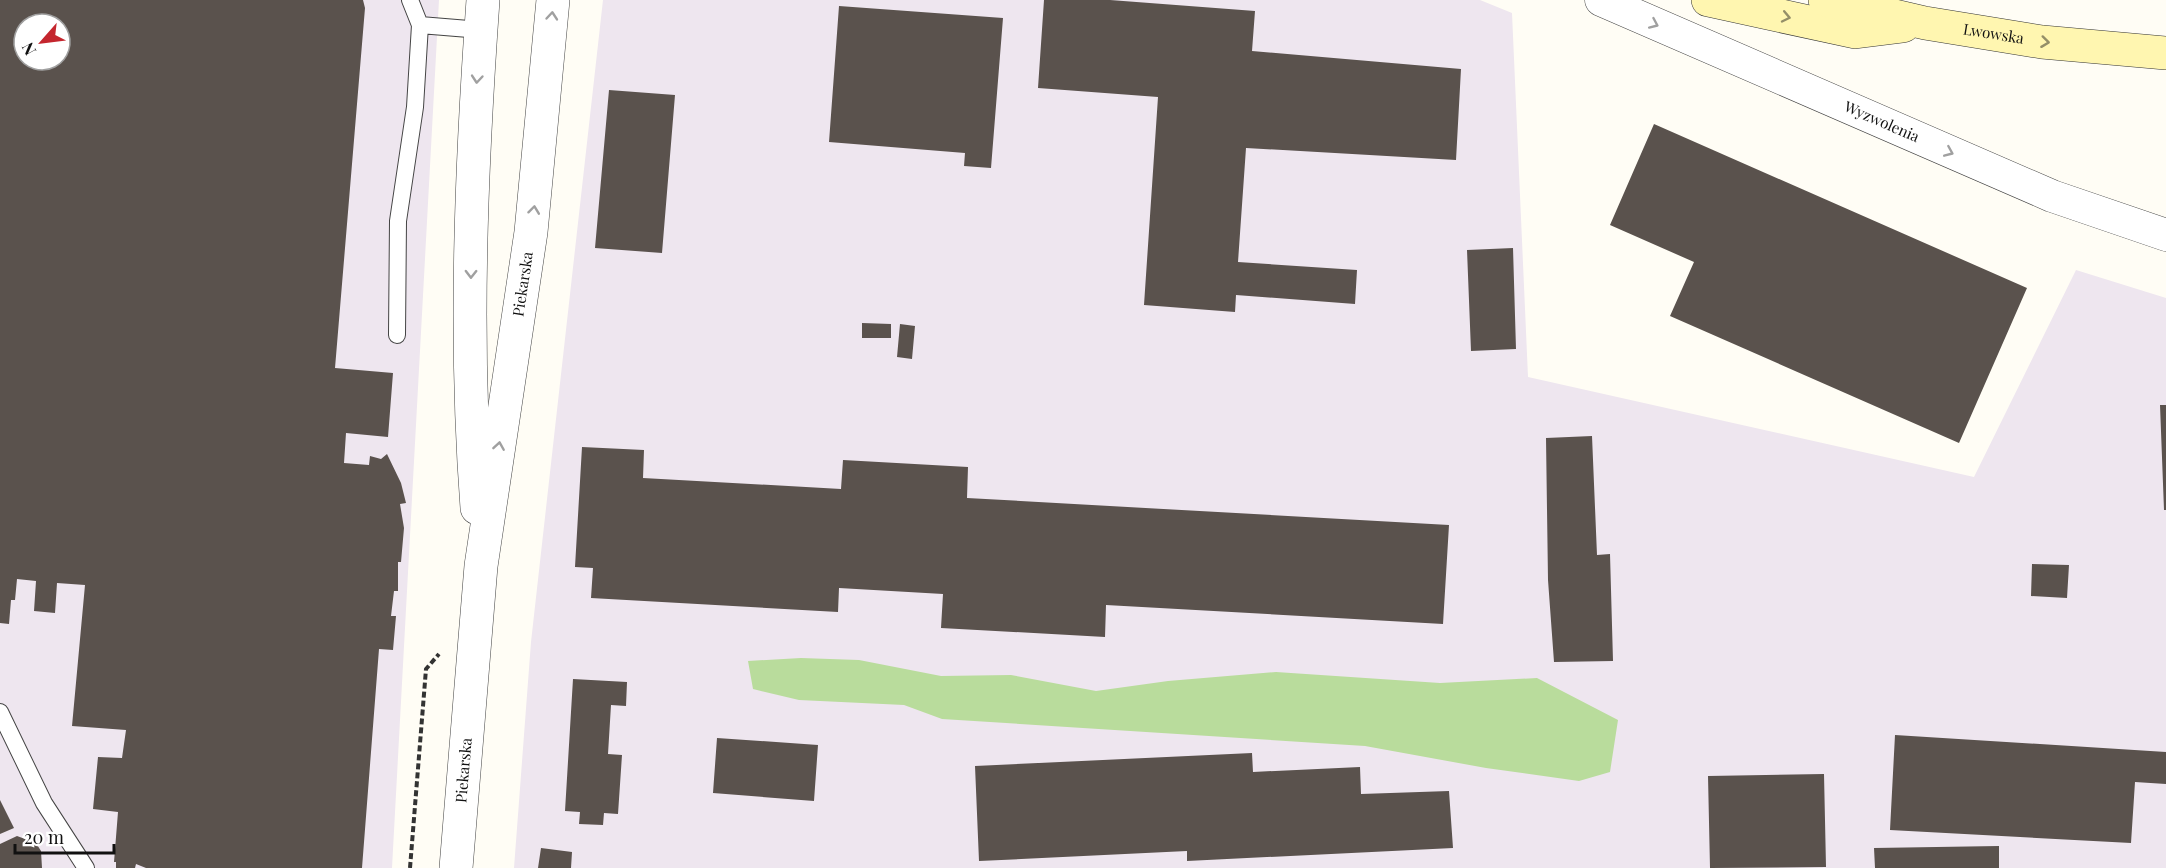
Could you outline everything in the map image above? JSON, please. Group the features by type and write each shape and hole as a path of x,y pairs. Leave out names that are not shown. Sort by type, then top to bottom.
{"main road":[{"path":"1708,0 1855,32 1925,23"},
{"name":"Lwowska","path":"1825,0 1925,23 2042,42 2166,53"}],"street":[{"name":"Piekarska","path":"456,868 481,566 531,232 554,0"},
{"name":"Wyzwolenia","path":"1601,0 2052,196 2166,235"},
{"name":"Piekarska","path":"481,566 470,409 474,119 482,15"}],"lane":[{"path":"397,334 398,221 415,107 420,25 411,0"},
{"path":"420,25 482,15"},
{"path":"0,712 44,803 86,868"}],"shaded area":[{"path":"0,0 439,0 392,868 0,868"},
{"path":"603,0 1480,0 1512,13 1528,377 1974,477 2076,270 2166,298 2166,868 514,868 531,642"}],"green space":[{"path":"801,658 859,660 941,676 1011,675 1096,691 1168,681 1276,672 1440,683 1537,678 1618,720 1610,772 1579,781 1486,768 1365,746 942,719 904,705 799,700 753,689 748,661"}],"building":[{"path":"0,0 363,0 365,8 335,368 393,373 388,437 346,433 344,463 369,465 370,456 381,459 387,454 401,483 406,503 400,504 404,528 401,562 398,562 398,591 394,591 391,616 396,616 393,650 379,649 362,868 146,868 136,864 135,868 116,868 116,862 114,862 118,812 93,809 98,757 122,758 126,730 72,726 85,585 57,583 55,613 34,611 36,581 17,579 15,600 11,600 9,624 0,623"},
{"path":"1044,0 1110,0 1255,11 1252,51 1461,69 1456,160 1246,148 1238,262 1357,270 1355,304 1236,295 1235,312 1144,305 1158,97 1038,88"},
{"path":"839,6 1003,18 991,168 964,166 965,153 829,142"},
{"path":"609,90 675,95 662,253 595,248"},
{"path":"1654,124 2027,288 1959,443 1670,316 1694,262 1610,225"},
{"path":"1513,248 1516,349 1471,351 1467,250"},
{"path":"862,323 891,324 891,338 862,338"},
{"path":"900,324 915,326 912,359 897,357"},
{"path":"2160,405 2166,405 2166,510 2164,510"},
{"path":"1592,436 1597,555 1610,554 1613,661 1554,662 1548,580 1546,438"},
{"path":"582,447 644,450 643,478 841,489 843,460 968,467 967,498 1449,525 1443,624 1106,605 1105,637 941,628 943,594 839,588 838,612 591,598 593,568 575,567"},
{"path":"2032,564 2069,565 2067,598 2031,596"},
{"path":"573,679 627,682 626,706 611,705 608,754 622,755 618,814 604,813 603,825 579,824 580,812 565,811"},
{"path":"1895,735 2166,752 2166,784 2135,782 2131,843 1890,830"},
{"path":"717,738 818,745 814,801 713,793"},
{"path":"1252,753 1253,772 1360,767 1361,794 1449,791 1453,848 1187,861 1187,851 979,861 975,766"},
{"path":"1824,774 1826,867 1710,868 1708,776"},
{"path":"0,800 14,828 0,834"},
{"path":"17,836 36,843 41,851 42,868 0,868 0,844"},
{"path":"1999,846 1999,868 1875,868 1874,848"},
{"path":"541,848 572,852 571,868 538,868"}]}
